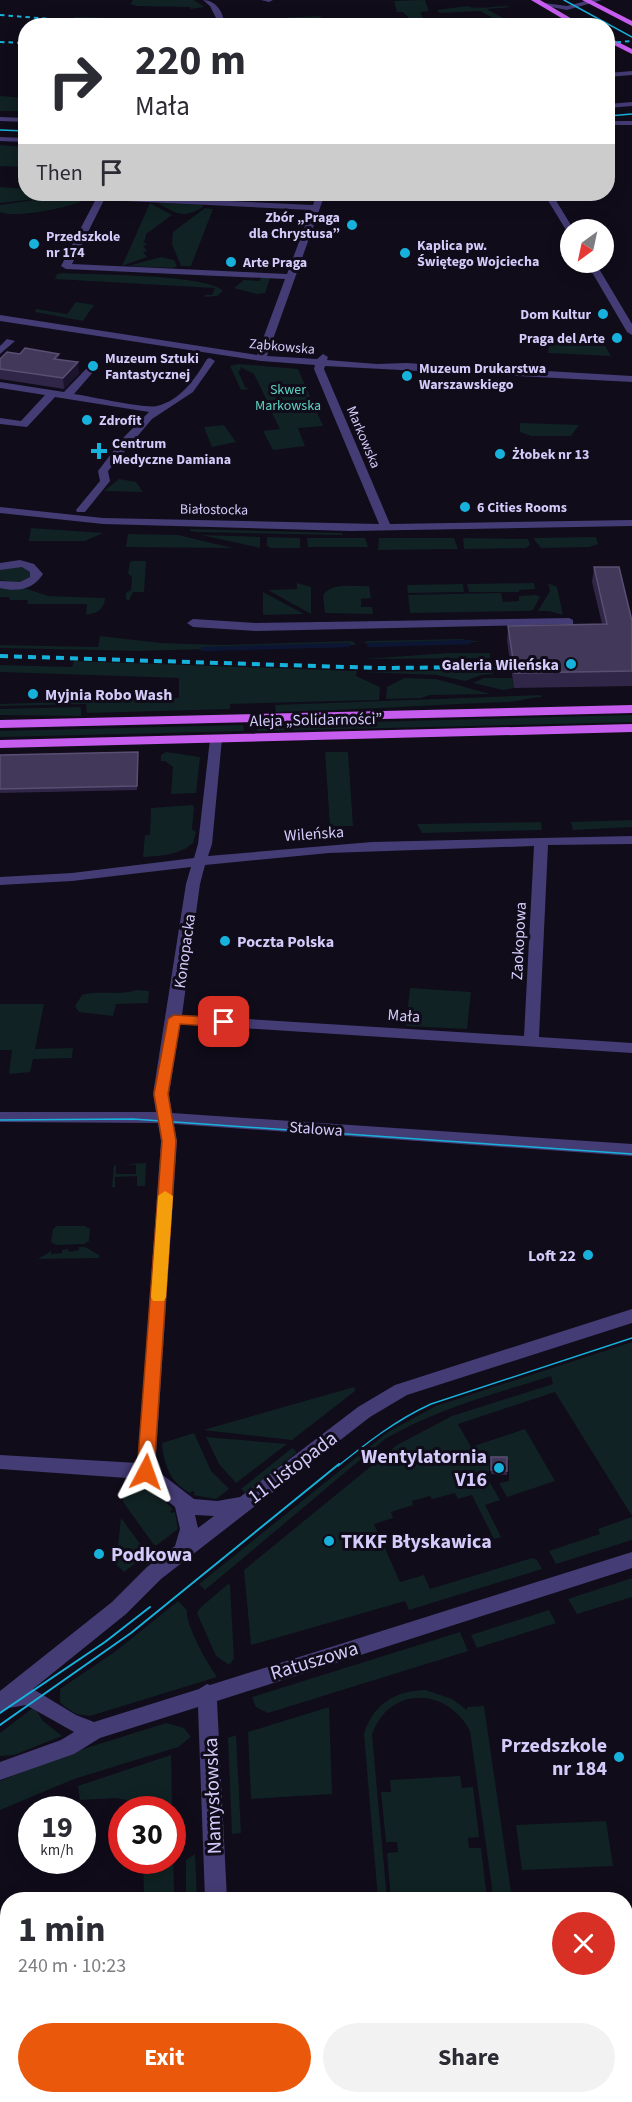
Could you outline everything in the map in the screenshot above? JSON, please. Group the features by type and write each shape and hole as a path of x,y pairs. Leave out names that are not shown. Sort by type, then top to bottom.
{"main road":[{"path":"535,0 567,18"},
{"path":"592,1 632,24"},
{"path":"615,43 632,52"},
{"name":"Aleja „Solidarności”","path":"0,724 632,709"},
{"name":"Aleja „Solidarności”","path":"0,744 632,728"}],"street":[{"path":"207,0 213,5 220,18"},
{"path":"544,5 567,8 592,1"},
{"path":"615,74 632,73"},
{"path":"615,105 632,104"},
{"path":"0,119 18,120"},
{"path":"615,123 632,123"},
{"path":"0,139 18,140"},
{"path":"99,201 66,266 292,277"},
{"path":"180,201 317,208"},
{"path":"262,355 319,201"},
{"path":"552,201 563,219"},
{"path":"597,273 632,332"},
{"name":"Ząbkowska","path":"0,318 157,341 174,347 322,360 377,368 406,366 632,380"},
{"path":"0,351 10,341"},
{"name":"Markowska","path":"322,360 320,372 386,528"},
{"path":"81,510 105,481 103,471 156,410 173,403 187,392 206,371 210,361"},
{"path":"66,396 89,371"},
{"path":"0,385 156,410"},
{"path":"0,421 23,425 52,393"},
{"name":"Białostocka","path":"0,510 103,521 386,528 632,523"},
{"name":"Białostocka","path":"429,528 452,532 497,534 632,530"},
{"path":"0,567 14,563 26,565 32,567 37,574 34,579 22,585 0,584"},
{"path":"193,623 256,627 569,622"},
{"name":"Konopacka","path":"146,1472 169,1141 161,1094 193,884 205,844 216,739"},
{"name":"Wileńska","path":"0,880 84,875 200,861 355,847 632,840"},
{"name":"Zaokopowa","path":"531,1042 541,842"},
{"name":"Mała","path":"174,1019 632,1048"},
{"name":"Stalowa","path":"0,1117 165,1118 632,1150"},
{"name":"11 Listopada","path":"2,1701 119,1608 154,1573 364,1412 401,1390 632,1316"},
{"path":"0,1462 146,1472 158,1479 183,1502 203,1508 221,1509 251,1497"},
{"path":"183,1502 189,1529 183,1550"},
{"name":"Ratuszowa","path":"0,1770 67,1747 94,1731 207,1693 632,1560"},
{"name":"Namysłowska","path":"207,1693 216,1892"},
{"path":"2,1701 28,1696 69,1721 94,1731"}],"green space":[{"path":"133,0 194,0 204,7 190,9 190,7 137,6 130,4"},
{"path":"425,0 429,11 420,12 423,18 409,18 403,12 397,12 394,1"},
{"path":"467,6 512,7 487,9 503,18 493,18 480,11 440,13 437,10"},
{"path":"321,16 320,18 279,18"},
{"path":"0,96 18,97 18,111 0,111"},
{"path":"0,145 18,146 18,167 0,166"},
{"path":"0,187 18,188 18,201 0,203"},
{"path":"27,201 81,201 43,211 17,214 0,212 0,205"},
{"path":"150,203 172,215 146,234 143,241 147,245 143,246 147,251 143,252 147,257 122,266"},
{"path":"160,203 202,205 203,207 181,214"},
{"path":"205,208 213,209 191,266 181,266 172,244 173,232"},
{"path":"161,257 174,260 177,266 173,268 128,266"},
{"path":"57,274 173,278 213,285 223,291 217,296 204,297 212,295 215,288 55,279"},
{"path":"261,278 270,278 265,293 257,294 234,288 244,280 259,281"},
{"path":"76,302 94,305 83,321 35,312 36,309 67,314"},
{"path":"549,343 605,346 611,356 548,353"},
{"name":"Skwer Markowska","path":"238,364 298,369 323,426 298,428 305,446 273,450 263,431 280,429 271,411 255,410 270,407 254,374 240,367 241,370 238,371 245,387 250,389 241,390 230,366"},
{"path":"520,423 579,425 571,436 532,436 520,432"},
{"path":"224,425 236,442 212,447 204,427"},
{"path":"119,479 136,482 143,492 104,491"},
{"path":"31,528 103,533 85,541 29,541"},
{"path":"190,529 342,533 342,535 198,532 190,531"},
{"path":"128,534 178,535 233,548 126,547"},
{"path":"201,535 260,537 260,548"},
{"path":"267,537 300,538 300,548 271,548 267,546"},
{"path":"596,537 598,544 589,547 541,548 533,538"},
{"path":"307,538 365,538 368,547 308,547"},
{"path":"379,538 454,538 458,549 378,550"},
{"path":"463,538 528,539 530,545 526,548 464,549"},
{"path":"146,561 144,592 133,592 129,601 126,599 126,593 131,590 132,577 128,573 130,562"},
{"path":"22,566 31,572 30,577 18,583 0,580 0,570"},
{"path":"297,583 311,587 311,614 268,590 297,589"},
{"path":"534,583 535,589 519,590 519,592 469,592 467,584"},
{"path":"548,583 557,587 563,615 538,611 550,591"},
{"path":"463,584 464,592 408,593 407,585"},
{"path":"344,586 369,586 371,598 361,599 361,607 372,607 373,614 325,613 323,595 327,591"},
{"path":"0,587 21,587 48,596 105,598 101,609 86,615 87,604 27,604 28,600 10,600 9,597 0,597"},
{"path":"263,592 304,614 263,615"},
{"path":"501,593 503,602 519,601 519,596 536,595 540,597 533,610 529,611 410,613 408,595"},
{"path":"100,636 161,643 221,645 352,641 356,645 139,651 0,648 0,645 98,647"},
{"path":"461,639 481,642 363,643 367,641"},
{"path":"448,653 490,653 490,658 364,659"},
{"path":"74,661 357,671 356,676 380,687 379,700 230,704 230,709 87,713 86,704 0,706 0,704 179,698 179,678 0,672 0,665 72,667"},
{"path":"493,670 493,674 481,675 465,681 437,675 363,672"},
{"path":"404,678 436,679 490,694 430,695 421,698 386,699 387,687"},
{"path":"484,678 512,678 514,688 503,690 473,683"},
{"path":"540,695 542,697 510,702 305,711 276,712 275,705"},
{"path":"79,707 81,716 0,715 0,709"},
{"path":"632,715 632,722 257,731 257,725"},
{"path":"243,725 244,731 0,737 0,731"},
{"path":"166,752 200,757 196,793 171,794 173,767 161,761 161,755"},
{"path":"325,752 348,752 353,826 330,826"},
{"path":"192,805 194,807 192,829 196,832 193,843 176,852 143,857 145,835 150,835 151,808"},
{"path":"632,820 632,827 573,830 571,822"},
{"path":"541,822 542,830 422,833 417,824"},
{"path":"410,988 471,992 467,1029 406,1026"},
{"path":"149,991 148,1003 116,1004 113,1016 79,1012 75,1006 82,995"},
{"path":"0,1004 44,1004 35,1049 73,1048 72,1058 33,1059 30,1072 9,1074 12,1050 0,1050"},
{"path":"146,1163 145,1186 137,1186 137,1176 115,1177 115,1187 112,1187 114,1165 116,1165 116,1174 136,1174 136,1165 126,1164"},
{"path":"57,1226 85,1226 90,1229 89,1241 84,1244 56,1245 51,1242 53,1229"},
{"path":"79,1247 85,1247 99,1255 99,1258 38,1259 51,1251 51,1254 62,1253 62,1250 68,1249 69,1252 79,1250"},
{"path":"632,1342 632,1516 555,1392 458,1424 471,1447 525,1429 555,1481 507,1497 499,1483 509,1481 509,1460 489,1459 489,1481 500,1500 485,1505 501,1537 494,1539 472,1495 458,1499 455,1493 412,1501 413,1505 391,1512 393,1518 374,1524 400,1582 424,1575 430,1589 532,1558 537,1560 542,1569 409,1610 405,1601 251,1645 244,1570 397,1445 452,1416 553,1384 551,1376 445,1411 404,1428 385,1439 205,1590 199,1584 388,1432 436,1406"},
{"path":"354,1387 355,1391 292,1440 203,1430"},
{"path":"194,1433 211,1471 229,1489 216,1499 193,1495 195,1492 190,1493 183,1489 177,1484 166,1466 162,1443"},
{"path":"206,1437 287,1444 236,1483 219,1464"},
{"path":"292,1448 297,1452 246,1493 241,1489"},
{"path":"126,1479 155,1493 173,1509 171,1513 175,1512 178,1529 157,1545 154,1545 123,1502"},
{"path":"632,1517 632,1540 556,1564 549,1551 600,1534 598,1529"},
{"path":"121,1518 146,1552 146,1555 124,1572 116,1564"},
{"path":"632,1578 632,1597 577,1614 568,1599"},
{"path":"228,1584 230,1585 234,1659 229,1665 216,1656 197,1613"},
{"path":"178,1601 187,1610 193,1634 217,1677 90,1716 76,1714 60,1702 60,1689 116,1651"},
{"path":"549,1610 556,1623 477,1648 471,1635"},
{"path":"460,1632 468,1651 268,1713 256,1707 252,1697"},
{"path":"425,1690 452,1699 467,1710 467,1707 484,1706 511,1892 492,1892 470,1731 460,1716 447,1706 433,1700 419,1698 404,1700 391,1707 380,1719 372,1735 386,1892 377,1892 364,1734 379,1707 395,1696"},
{"path":"34,1707 43,1721 62,1736 14,1755 0,1756 0,1733"},
{"path":"329,1707 332,1794 251,1799 248,1732"},
{"path":"166,1723 184,1728 191,1737 178,1747 74,1779 33,1796 18,1796 18,1802 0,1810 0,1781 64,1755"},
{"path":"236,1735 241,1833 232,1834 228,1738"},
{"path":"171,1755 172,1796 108,1796 108,1798 96,1799 96,1796 79,1796 78,1786"},
{"path":"460,1776 462,1788 473,1787 479,1837 468,1838 469,1848 481,1848 486,1892 390,1892 387,1853 398,1852 397,1842 386,1842 381,1792 391,1792 390,1780"},
{"path":"606,1821 613,1866 522,1870 516,1825"},
{"path":"195,1854 197,1892 186,1892 186,1860"},
{"path":"143,1874 174,1874 174,1892 144,1892"}],"building":[{"path":"25,348 59,354 54,359 78,362 63,378 0,369 0,359 7,352 20,354"},
{"path":"594,567 619,567 632,621 632,671 515,673 508,626 607,624"},
{"path":"138,752 137,786 0,789 0,755"},
{"name":"Wentylatornia V16","path":"491,1457 507,1457 507,1471 491,1470"}],"waterway":[{"path":"369,645 469,642"},
{"path":"203,649 348,645"}],"tram line":[{"path":"564,0 597,18"},
{"path":"615,28 632,37"},
{"path":"615,115 632,114"},
{"path":"0,130 18,131"},
{"path":"0,1120 133,1119 632,1154"},
{"path":"338,1466 394,1424 431,1404 632,1338"},
{"path":"0,1725 131,1633 339,1464"},
{"path":"0,1713 105,1642 150,1607"}],"railway":[{"path":"0,15 38,18"},
{"path":"615,42 632,41"},
{"path":"0,42 18,43"},
{"path":"0,656 378,668 510,667"}],"slow traffic":[{"path":"158,1297 165,1196"}],"place":[{"name":"Zbór „Praga dla Chrystusa”","path":"352,225"},
{"name":"Przedszkole nr 174","path":"34,244"},
{"name":"Kaplica pw. Świętego Wojciecha","path":"405,253"},
{"name":"Arte Praga","path":"231,262"},
{"name":"Dom Kultur","path":"603,314"},
{"name":"Praga del Arte","path":"617,338"},
{"name":"Muzeum Sztuki Fantastycznej","path":"93,366"},
{"name":"Muzeum Drukarstwa Warszawskiego","path":"407,376"},
{"name":"Zdrofit","path":"87,420"},
{"name":"Centrum Medyczne Damiana","path":"99,451"},
{"name":"Żłobek nr 13","path":"500,454"},
{"name":"6 Cities Rooms","path":"465,507"},
{"name":"Galeria Wileńska","path":"571,664"},
{"name":"Myjnia Robo Wash","path":"33,694"},
{"name":"Poczta Polska","path":"225,941"},
{"name":"Loft 22","path":"588,1255"},
{"name":"Wentylatornia V16","path":"499,1468"},
{"name":"TKKF Błyskawica","path":"329,1541"},
{"name":"Podkowa","path":"99,1554"},
{"name":"Przedszkole nr 184","path":"619,1757"}],"route":[{"path":"146,1472 169,1141 161,1094 174,1019 224,1022"}]}
